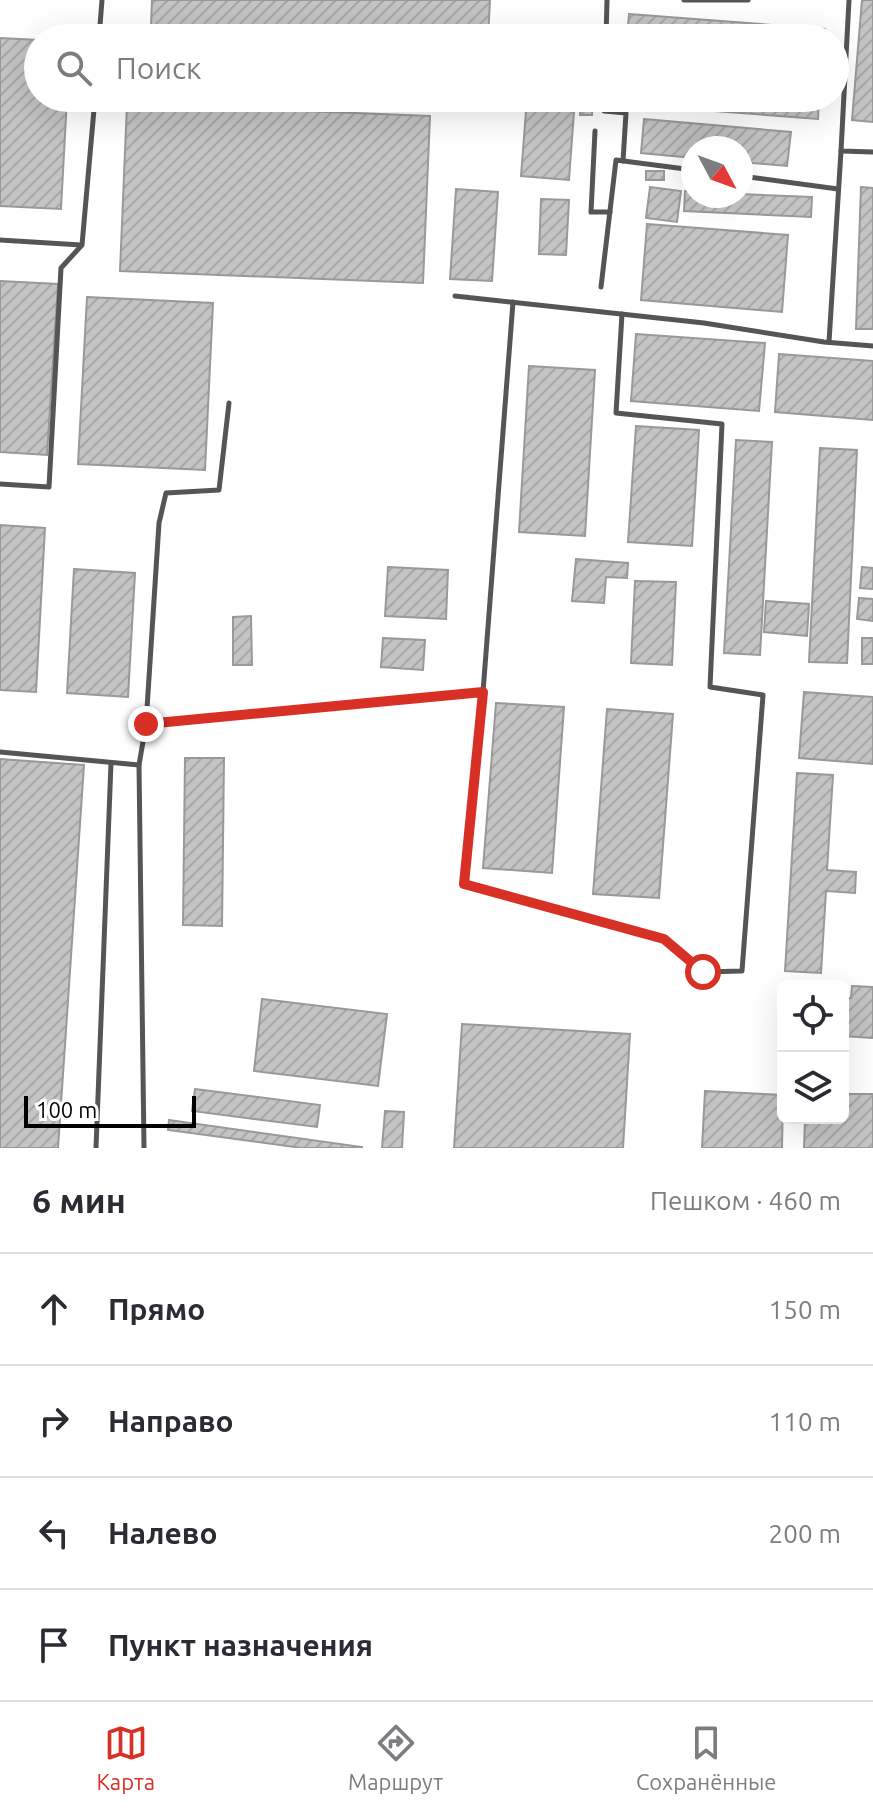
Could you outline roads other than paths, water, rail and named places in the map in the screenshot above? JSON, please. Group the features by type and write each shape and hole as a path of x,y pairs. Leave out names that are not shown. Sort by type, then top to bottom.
{"lane":[{"path":"100,24 102,0"},
{"path":"606,24 607,0"},
{"path":"684,0 748,0"},
{"path":"848,24 849,0"},
{"path":"0,484 49,487 61,268 82,245 94,112"},
{"path":"615,112 626,113 623,161"},
{"path":"829,342 843,112"},
{"path":"595,131 591,212 610,212"},
{"path":"841,151 873,152"},
{"path":"601,287 616,160 681,168"},
{"path":"753,178 838,189"},
{"path":"0,240 82,245"},
{"path":"455,296 873,346"},
{"path":"513,302 483,692 464,884 664,939 703,972 742,971 763,695 710,687 722,424 616,413 622,314"},
{"path":"144,1148 139,765 146,724 159,523 166,493 219,490 229,403"},
{"path":"146,724 483,692"},
{"path":"0,752 139,765"},
{"path":"96,1148 111,763"}]}
